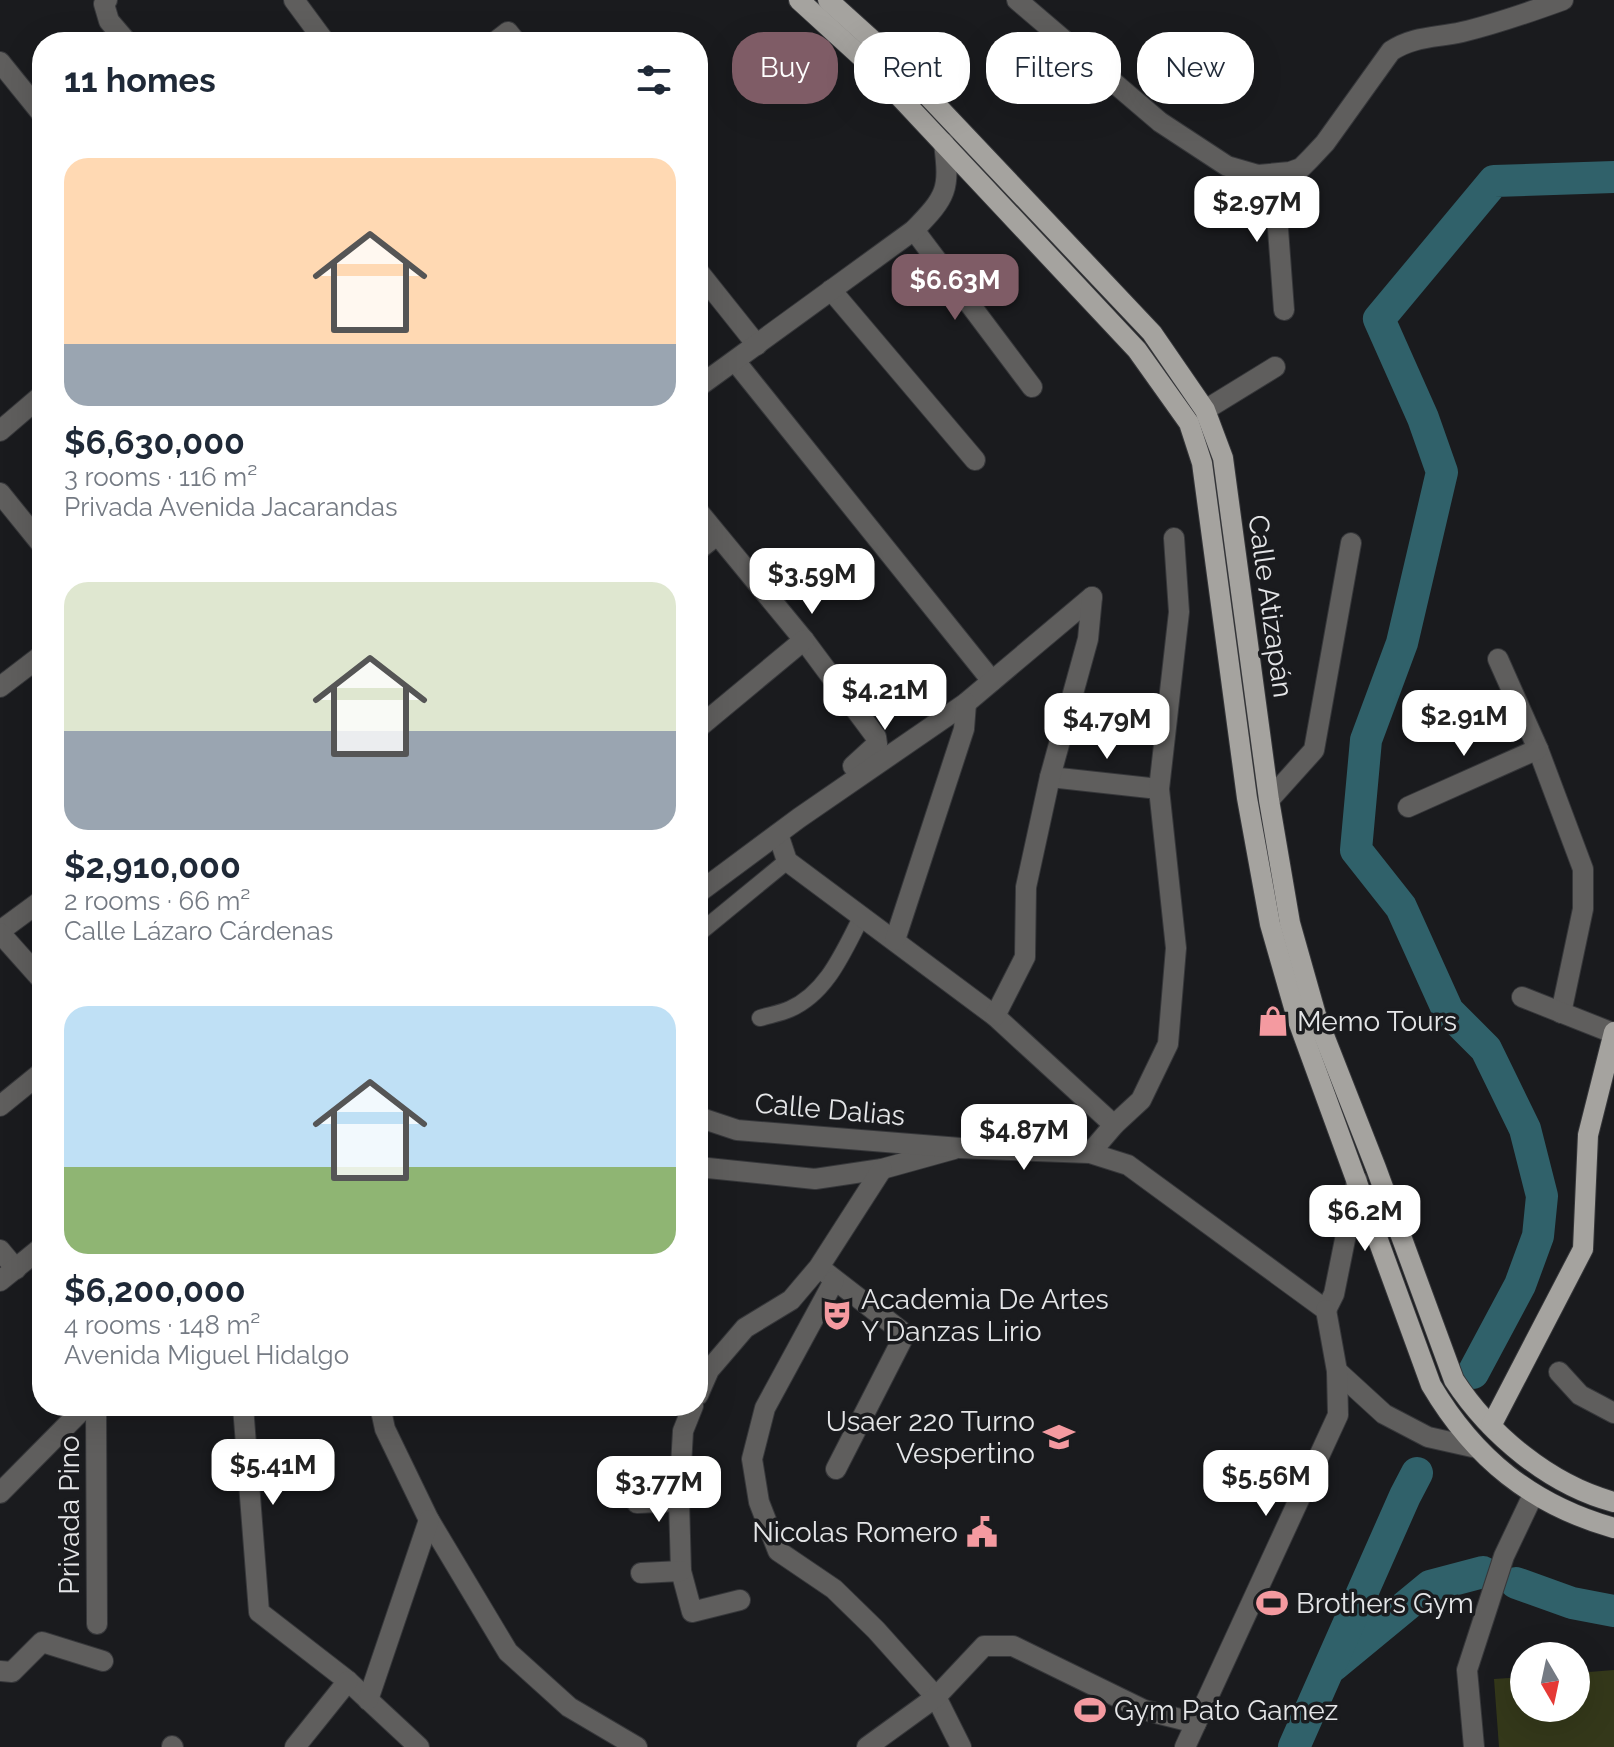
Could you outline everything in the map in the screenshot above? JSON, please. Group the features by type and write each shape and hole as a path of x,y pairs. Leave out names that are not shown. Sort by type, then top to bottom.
{"main road":[{"path":"799,0 952,137"},
{"path":"828,0 890,56 952,137"},
{"name":"Calle Atizapán","path":"952,137 1152,333 1205,410 1223,458 1269,800 1290,923 1316,1015 1454,1380 1470,1405 1547,1473 1594,1497 1614,1502"},
{"name":"Calle Atizapán","path":"952,137 1036,244 1137,350 1189,423 1202,463 1247,798 1270,924 1301,1031 1431,1385 1451,1419 1477,1448 1533,1495 1583,1520 1614,1528"},
{"path":"1491,1426 1583,1249 1588,1135 1614,1033"}],"street":[{"path":"294,0 318,32"},
{"path":"1017,0 1160,122 1194,146 1243,172 1274,175 1301,168 1318,151 1381,63 1403,43 1470,30 1563,0"},
{"path":"106,6 121,32"},
{"path":"0,62 32,102"},
{"path":"708,380 914,230 939,204 945,191 952,137"},
{"path":"1274,175 1284,310"},
{"path":"914,230 1032,387"},
{"path":"708,284 757,345"},
{"path":"831,290 975,460"},
{"path":"735,361 992,681"},
{"path":"1205,410 1275,367"},
{"path":"0,431 32,404"},
{"path":"0,493 32,533"},
{"path":"708,524 804,640 876,737 877,744 802,806 799,818"},
{"path":"708,542 717,535"},
{"path":"1090,1153 1141,1100 1168,1044 1176,948 1159,789 1179,612 1174,538"},
{"path":"1269,800 1314,750 1351,543"},
{"path":"708,886 799,818 966,703 1092,597 1088,639 1050,777 1026,887 1025,957 995,1016"},
{"path":"708,720 804,640"},
{"path":"1498,659 1538,749 1583,869 1583,909 1561,1013"},
{"path":"0,687 32,663"},
{"path":"895,940 964,729 966,703"},
{"path":"1408,807 1538,749"},
{"path":"1050,777 1159,789"},
{"path":"778,834 787,861 995,1016 1114,1125"},
{"path":"708,926 787,861"},
{"path":"32,908 0,932 32,969"},
{"path":"760,1018 791,1009 822,986 862,916"},
{"path":"1522,997 1614,1033"},
{"path":"0,1106 32,1080"},
{"name":"Calle Dalias","path":"708,1120 737,1130 960,1148"},
{"path":"708,1168 815,1179 882,1169 960,1148 1090,1153 1128,1165 1326,1310"},
{"path":"882,1169 826,1274 765,1408 752,1459 759,1502 778,1551 834,1589 876,1630 936,1697 961,1747"},
{"path":"1185,1747 1338,1415 1337,1371 1326,1310 1334,1294 1357,1180"},
{"path":"0,1250 8,1275 32,1255"},
{"path":"826,1274 905,1334 836,1469"},
{"path":"708,1362 745,1328 826,1274"},
{"path":"1337,1371 1384,1414 1428,1437 1477,1448"},
{"path":"1559,1372 1580,1395 1614,1413"},
{"path":"0,1493 76,1416"},
{"name":"Privada Pino","path":"96,1416 97,1624"},
{"path":"244,1416 259,1612 348,1681 419,1747"},
{"path":"382,1416 385,1429 429,1520 508,1652 569,1707 637,1747"},
{"path":"689,1416 683,1431 679,1501 681,1571 692,1612 740,1600"},
{"path":"1474,1747 1467,1670 1504,1556 1533,1495"},
{"path":"637,1503 679,1501"},
{"path":"368,1700 429,1520"},
{"path":"641,1573 681,1571"},
{"path":"0,1671 12,1672 42,1642 103,1661"},
{"path":"867,1747 936,1697 984,1646 1013,1646 1144,1710 1196,1723"},
{"path":"295,1747 348,1681"}],"green space":[{"path":"1614,1670 1614,1747 1499,1747 1494,1679 1510,1678 1510,1722 1590,1722 1590,1672"}],"waterway":[{"path":"1473,1373 1520,1285 1538,1236 1542,1196 1525,1129 1486,1049 1448,1011 1401,907 1356,850 1366,740 1402,643 1442,472 1423,418 1379,319 1494,181 1614,177"},
{"path":"1294,1747 1417,1473"},
{"path":"1333,1666 1430,1586 1483,1572"},
{"path":"1516,1583 1572,1603 1614,1611"}],"place":[{"name":"Memo Tours","path":"1273,1021"},
{"name":"Academia De Artes Y Danzas Lirio","path":"837,1315"},
{"name":"Usaer 220 Turno Vespertino","path":"1059,1437"},
{"name":"Nicolas Romero","path":"982,1532"},
{"name":"Brothers Gym","path":"1272,1603"},
{"name":"Gym Pato Gamez","path":"1090,1710"}]}
